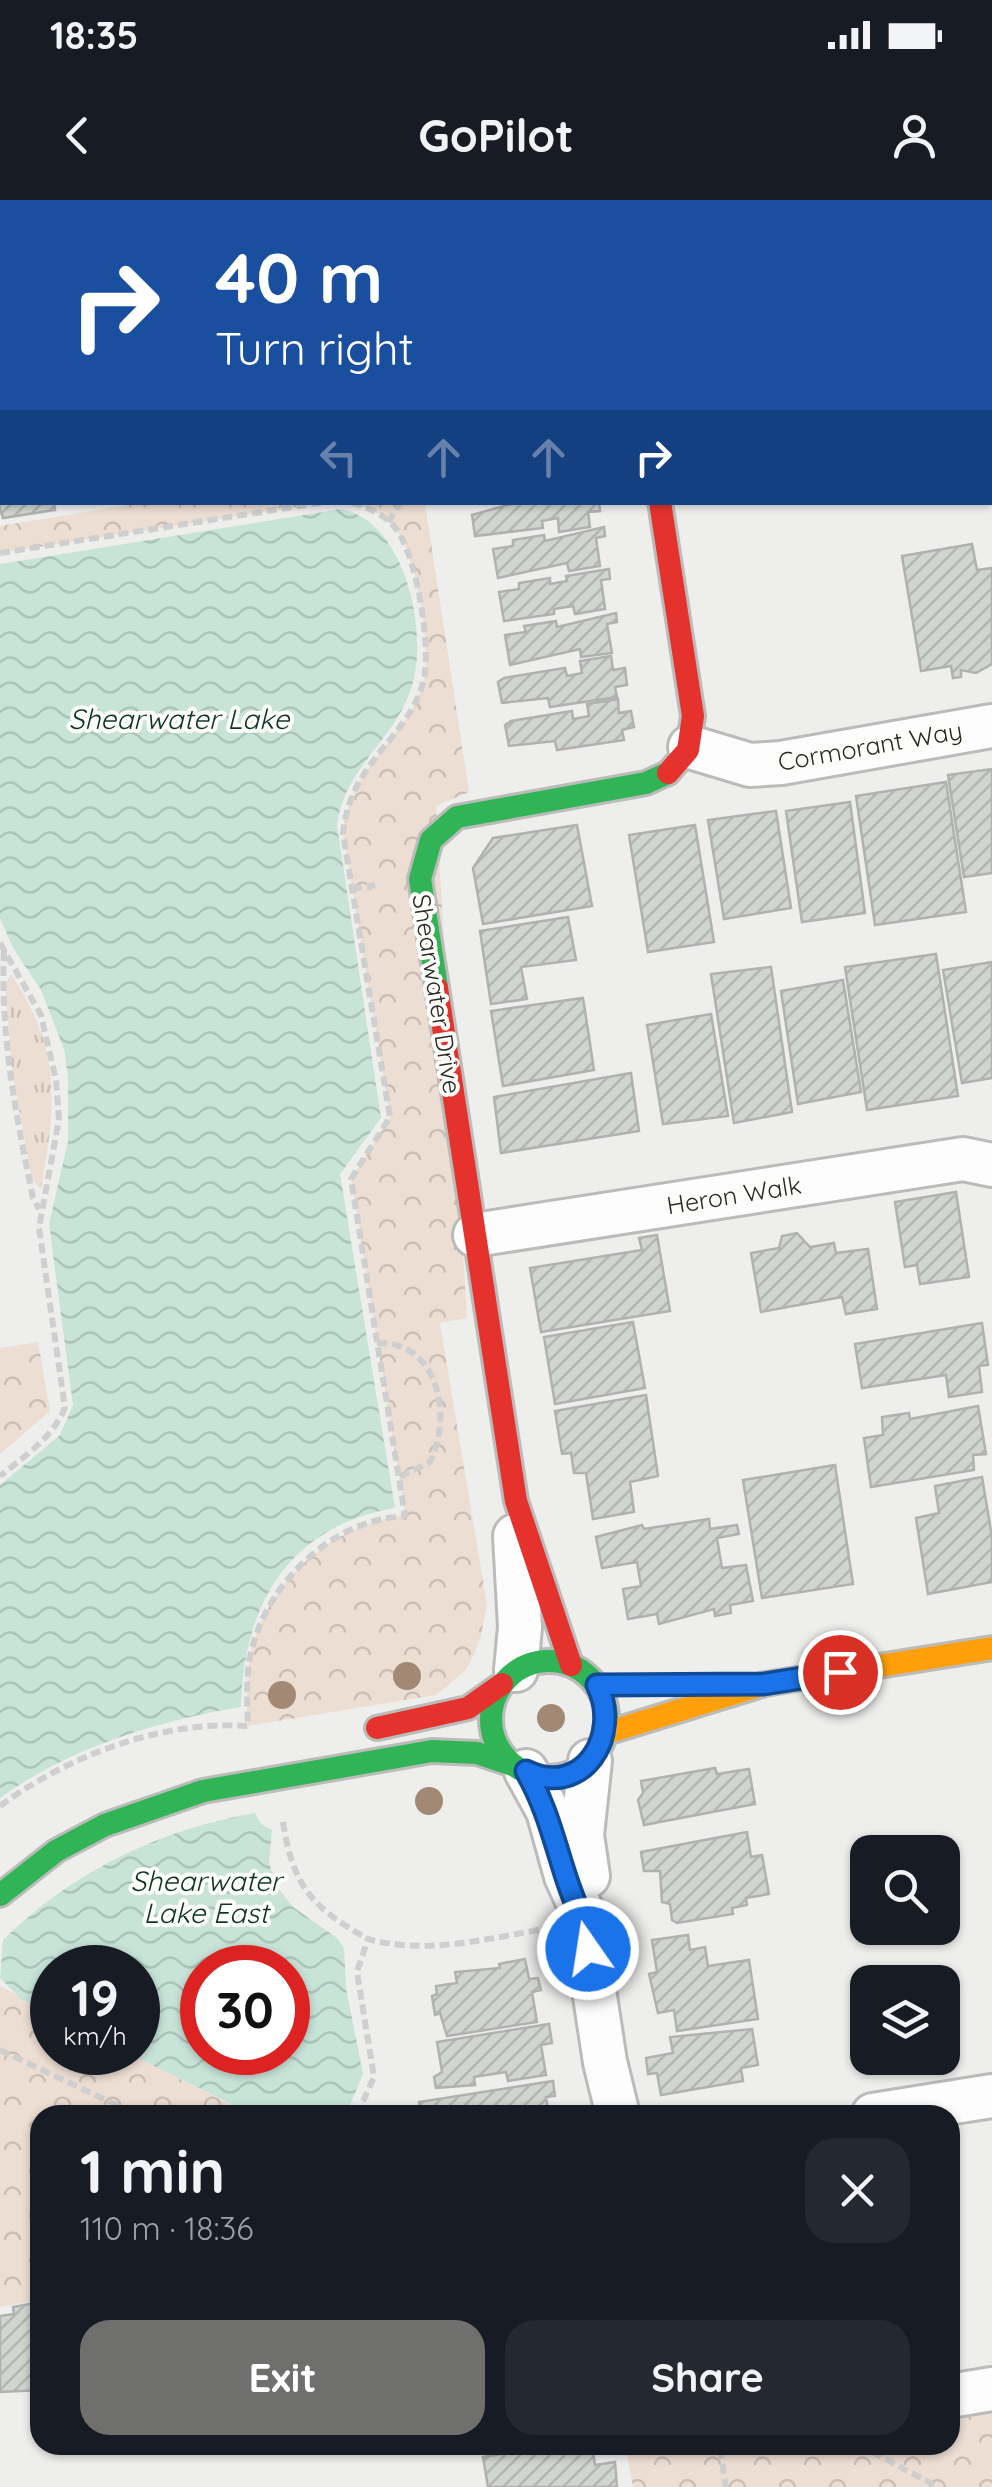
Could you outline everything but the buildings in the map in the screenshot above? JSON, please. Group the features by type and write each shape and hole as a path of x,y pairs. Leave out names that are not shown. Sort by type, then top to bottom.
{"street":[{"path":"660,505 693,716 690,747"},
{"name":"Cormorant Way","path":"690,747 750,765 782,763 992,726"},
{"name":"Shearwater Drive","path":"571,1665 516,1501 420,888 425,849 438,830 457,817 660,780 674,771 690,747"},
{"name":"Heron Walk","path":"475,1235 963,1159 992,1166"},
{"name":"Shearwater Drive","path":"509,1677 520,1627 514,1559 516,1501"},
{"path":"682,1683 764,1684 992,1648"},
{"path":"353,1731 426,1720 468,1708 509,1677 540,1660 571,1665 606,1685 582,1835 588,1874 582,1911"},
{"path":"509,1677 492,1706 491,1727 498,1748 520,1768 548,1811 566,1876 582,1911 605,2062 616,2105"},
{"path":"0,1895 56,1851 105,1824 204,1791 432,1751 477,1754 537,1776 562,1776 598,1747 764,1684"},
{"path":"935,2105 992,2096"},
{"path":"960,2394 992,2389"}],"path":[{"path":"0,554 306,505"},
{"path":"0,1806 20,1791 101,1752 157,1733 207,1723 248,1726 250,1656 270,1607 294,1572 321,1547 378,1517 405,1516 351,1178 390,1117 343,834 352,790 414,702 424,679 425,652 412,572 396,528 356,505"},
{"path":"388,522 399,505"},
{"path":"2,947 4,1082 32,1198 40,1210"},
{"path":"0,1476 48,1436 65,1408 40,1210 59,1118 56,1080 41,1014 2,947"},
{"path":"377,1344 396,1342 416,1353 431,1374 443,1408 443,1426 430,1462 398,1478"},
{"path":"282,1817 290,1866 302,1890 326,1912 368,1939 393,1946 426,1946 544,1929"},
{"path":"362,2105 374,2077 358,1972 368,1939"},
{"path":"0,2050 117,2105"},
{"path":"721,2455 726,2487"},
{"path":"877,2455 938,2487"}],"green space":[{"path":"128,505 312,505 0,553 0,526"},
{"path":"356,505 425,505 469,792 436,806 467,1318 440,1323 487,1604 480,1640 467,1669 436,1695 248,1726 250,1657 270,1604 286,1581 328,1544 352,1530 405,1515 351,1179 390,1117 343,834 357,787 417,700 424,679 426,646 421,602 404,542 387,520"},
{"path":"11,974 39,1028 51,1078 50,1130 41,1189 32,1180 13,1077 5,985"},
{"path":"38,1342 50,1411 0,1454 0,1348"},
{"path":"0,1986 30,2002 30,2075 160,2075 160,2069 231,2105 30,2105 30,2302 0,2307"},
{"path":"992,2412 992,2487 633,2487 627,2455 960,2455 960,2417"}],"water":[{"name":"Shearwater Lake","path":"341,509 363,518 382,535 397,557 415,613 417,641 410,692 392,726 358,771 341,805 337,825 381,1118 340,1174 395,1508 326,1532 300,1552 279,1576 251,1635 241,1707 115,1739 55,1765 0,1798 0,1485 60,1435 73,1405 49,1224 68,1141 64,1049 41,990 13,948 0,918 0,564"},
{"name":"Shearwater Lake East","path":"255,1813 261,1824 272,1830 269,1863 277,1887 293,1907 337,1938 344,1948 346,1988 363,2074 350,2105 233,2105 160,2069 160,1945 30,1945 30,2004 0,1978 3,1940 30,1915 88,1874 152,1842"}],"traffic: fast":[{"path":"437,988 420,879 431,840 457,817 646,783 668,773"},
{"path":"549,1661 571,1665 590,1678 603,1697 607,1719 603,1741 590,1760 571,1773 549,1777 527,1773 508,1760 495,1741 491,1719 495,1697 508,1678 527,1665 549,1661"},
{"path":"0,1895 56,1851 105,1825 203,1791 432,1751 477,1753 513,1765"}],"traffic: slow":[{"path":"606,1733 765,1684 992,1648"}],"traffic: jam":[{"path":"660,505 693,716 688,750 668,773"},
{"path":"437,988 516,1501 571,1665"},
{"path":"377,1728 468,1708 502,1684"}],"route":[{"path":"588,1949 582,1911 566,1876 555,1829 526,1771 537,1776 562,1776 584,1766 598,1752 608,1720 597,1685 764,1684 840,1672"}]}
